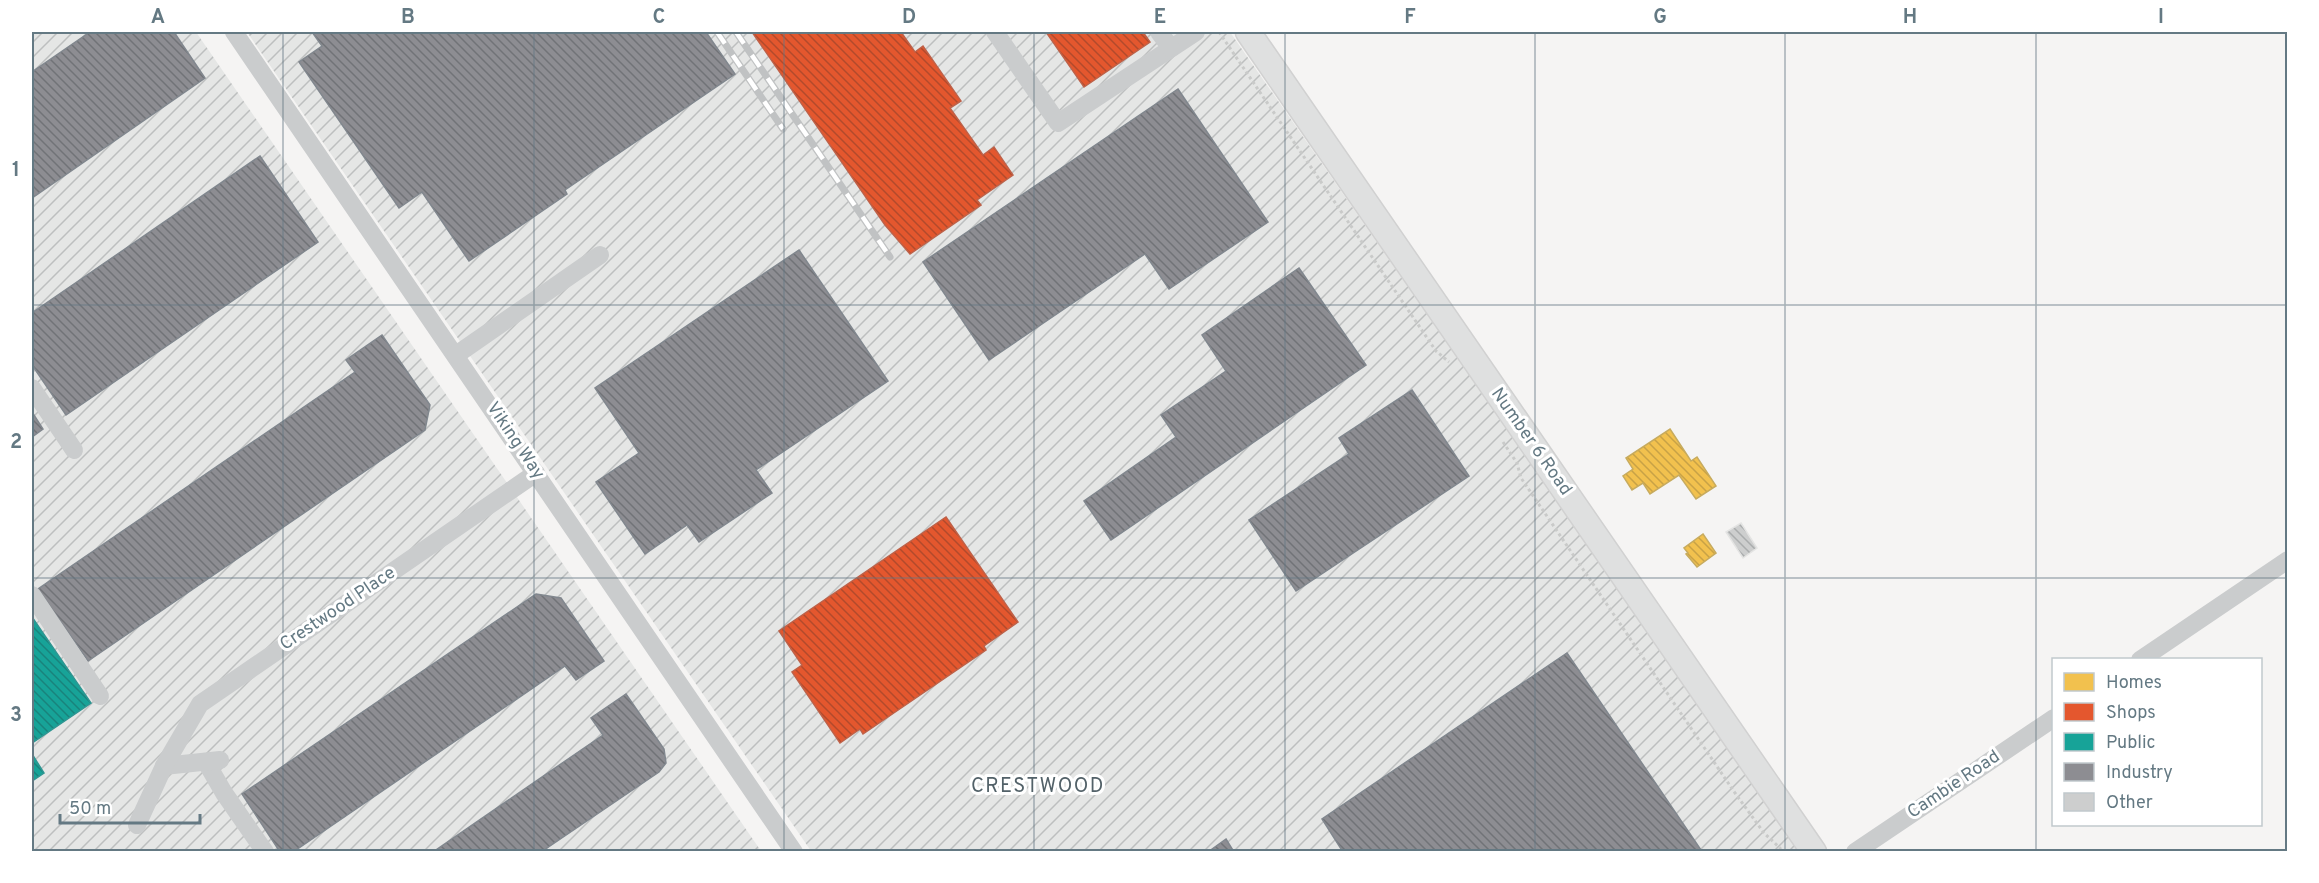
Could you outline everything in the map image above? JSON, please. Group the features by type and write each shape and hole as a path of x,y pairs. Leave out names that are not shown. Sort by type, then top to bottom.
{"main road":[{"name":"Number 6 Road","path":"1248,32 1814,852"}],"street":[{"name":"Viking Way","path":"234,32 794,852"},
{"path":"995,32 1058,123 1196,32"},
{"path":"1160,32 1171,48"},
{"path":"456,355 600,255"},
{"path":"32,387 74,450"},
{"name":"Crestwood Place","path":"136,825 164,766 200,704 536,473"},
{"path":"2143,658 2288,560"},
{"path":"32,595 100,696"},
{"name":"Cambie Road","path":"1855,852 2052,719"},
{"path":"164,766 213,761 224,793 265,852"}],"path":[{"path":"1219,32 1436,351 1455,371"},
{"path":"1498,435 1517,463 1521,478 1716,764 1764,833 1780,848 1781,852"}],"shaded area":[{"path":"32,32 196,32 761,851 32,851"},
{"path":"247,32 1230,32 1802,851 811,851"}],"building: Homes":[{"path":"1670,429 1691,461 1697,457 1716,486 1696,499 1679,475 1650,494 1643,483 1632,490 1623,476 1633,469 1626,458"},
{"path":"1703,534 1716,553 1697,567 1684,548"}],"building: Shops":[{"path":"752,32 901,32 915,52 923,46 961,101 950,108 983,155 994,147 1013,175 977,200 981,205 910,254 885,225"},
{"path":"1046,32 1143,32 1150,42 1084,87"},
{"path":"946,517 1018,622 984,646 986,650 863,734 860,729 840,743 792,672 802,665 779,631"}],"building: Public":[{"path":"32,617 91,703 32,743"},
{"path":"32,754 44,773 32,781"}],"building: Industry":[{"path":"90,32 174,32 205,78 32,198 32,72"},
{"path":"312,32 706,32 735,74 565,190 567,194 469,261 422,192 399,208 299,62 322,46"},
{"path":"1178,89 1268,222 1169,289 1145,254 989,360 923,262"},
{"path":"260,156 318,242 66,415 32,365 32,313"},
{"path":"799,250 888,381 756,470 772,493 699,542 687,525 645,554 596,482 639,453 595,388"},
{"path":"1299,268 1366,365 1111,540 1084,501 1176,437 1161,415 1226,371 1202,335"},
{"path":"382,335 430,405 425,430 88,661 38,589 355,372 346,360"},
{"path":"1412,390 1469,476 1296,591 1249,520 1349,454 1339,438"},
{"path":"32,412 43,429 32,437"},
{"path":"536,594 561,598 604,661 576,680 565,666 293,852 280,852 242,794"},
{"path":"1567,653 1701,850 1343,852 1322,819"},
{"path":"626,694 664,749 666,763 659,772 541,852 433,852 603,735 591,718"},
{"path":"1226,839 1234,852 1208,852"}],"building: Other":[{"path":"1741,523 1757,548 1743,558 1726,532"}],"railway":[{"path":"717,32 783,129"},
{"path":"736,32 890,257"}],"district":[{"name":"CRESTWOOD","path":"1038,787"}]}
